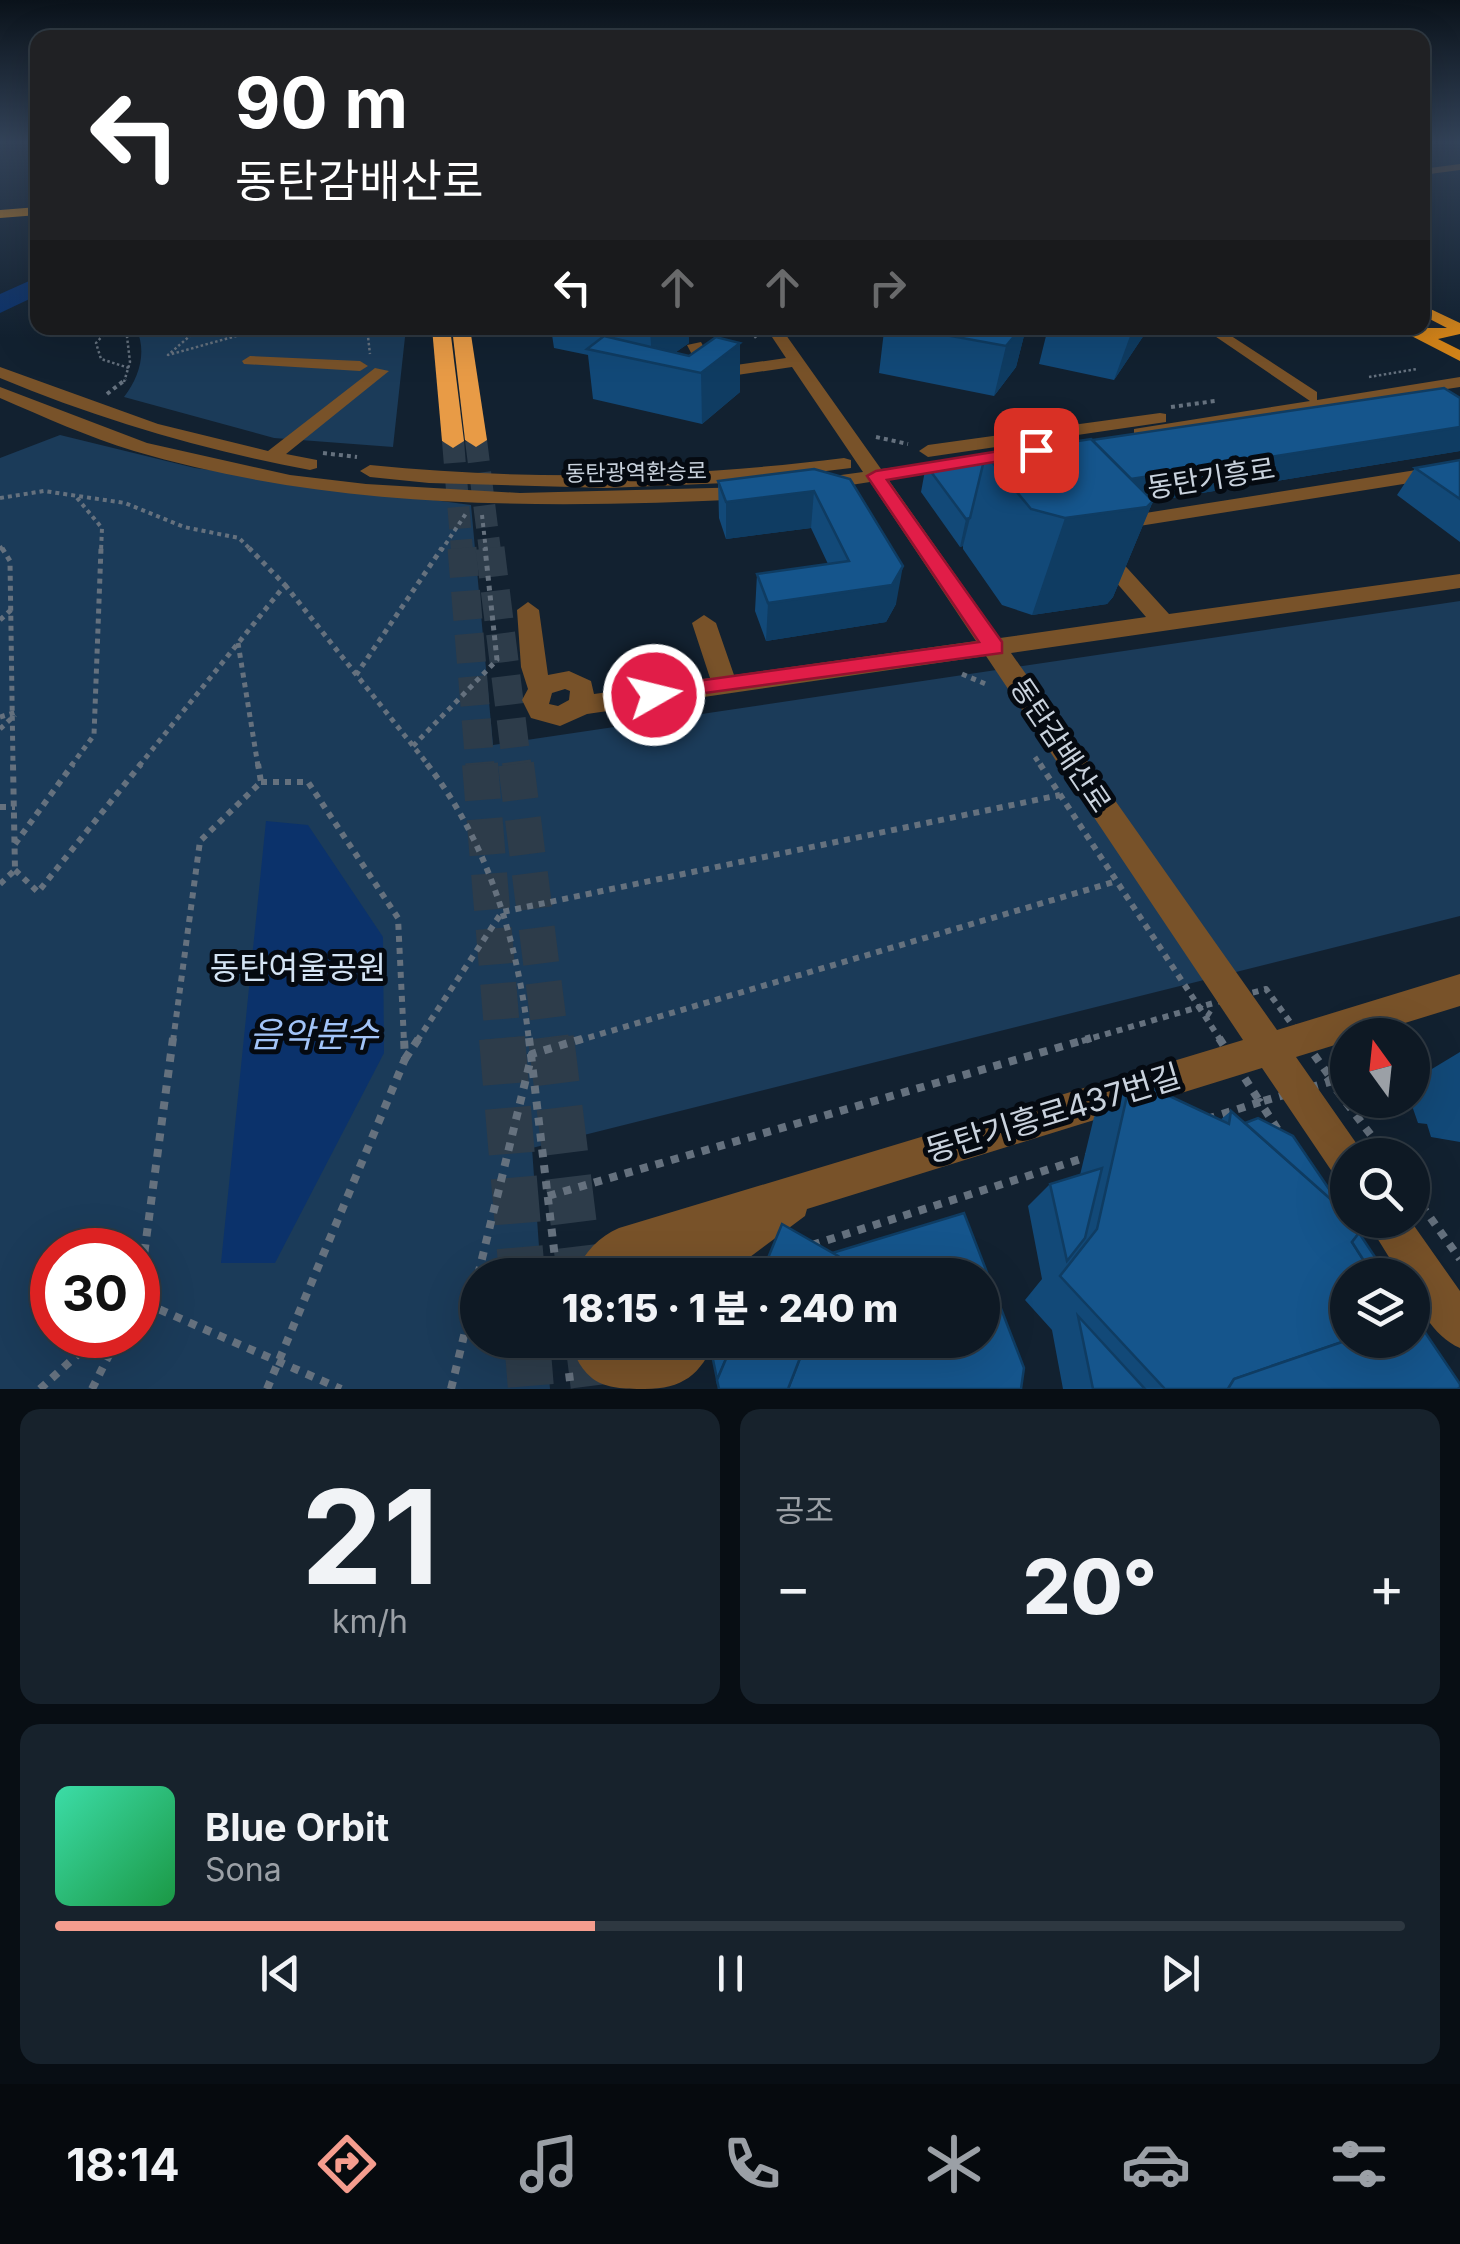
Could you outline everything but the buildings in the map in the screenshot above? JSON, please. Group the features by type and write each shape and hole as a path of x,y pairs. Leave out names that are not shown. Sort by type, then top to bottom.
{"highway":[{"path":"428,335 449,404"},
{"path":"442,335 453,441"},
{"path":"462,335 476,440"},
{"path":"466,368 472,335"}],"main road":[{"path":"1430,313 1459,328 1448,336 1430,333"},
{"path":"1419,335 1460,356"}],"street":[{"name":"동탄감배산로","path":"779,335 1331,1138"},
{"path":"1220,335 1311,396"},
{"path":"695,345 710,374 797,361"},
{"path":"250,362 371,366"},
{"path":"270,457 371,366"},
{"name":"동탄광역환승로","path":"2,393 144,448 253,472 380,490 507,499 659,498 756,492 870,468 1460,370"},
{"name":"동탄광역환승로","path":"0,372 82,408 153,431 270,457 389,473 544,481 723,477 870,468 1460,382"},
{"name":"동탄기흥로","path":"1164,623 1092,542 1092,530 1460,469"},
{"path":"528,610 545,679 536,706 545,714 569,714 582,705 1460,581"},
{"path":"704,623 725,685"},
{"path":"545,679 582,687 582,705"},
{"name":"동탄기흥로437번길","path":"610,1258 619,1248 1267,1046 1460,990"},
{"path":"717,1258 811,1188"},
{"path":"1398,1238 1460,1327"},
{"path":"648,1240 676,1249 683,1258"},
{"path":"601,1358 610,1371 640,1382 671,1371 681,1358"}],"path":[{"path":"103,335 96,343 100,358 129,368"},
{"path":"82,408 126,380 129,368 125,335"},
{"path":"191,335 168,354 239,335"},
{"path":"368,335 371,366"},
{"path":"0,498 44,490 124,503 184,527 239,538 284,585 460,806 502,912 522,977 555,1258"},
{"path":"15,844 94,736 102,528 75,495"},
{"path":"356,675 471,505"},
{"path":"413,746 497,660 481,506"},
{"path":"0,546 10,561 16,714 15,870 38,892 284,585"},
{"path":"0,620 12,609"},
{"path":"238,643 261,782"},
{"path":"954,673 976,677 990,688"},
{"path":"0,717 16,714"},
{"path":"0,729 16,714"},
{"path":"548,1196 1198,1008 1030,750"},
{"path":"341,1389 138,1300 200,841 261,782 308,782 398,918 404,1059"},
{"path":"266,1389 281,1363 404,1059 502,912 1060,796"},
{"path":"0,808 15,807"},
{"path":"0,884 15,870"},
{"path":"532,1054 1116,881"},
{"path":"483,1258 532,1054"},
{"path":"1204,1120 1260,1102 1281,1134"},
{"path":"792,1251 1092,1156"},
{"path":"1430,1217 1460,1258"},
{"path":"451,1389 460,1352"},
{"path":"40,1389 74,1358"},
{"path":"92,1389 108,1358"}],"green space":[{"path":"405,335 393,447 274,438 124,397 140,363 139,337"},
{"name":"동탄여울공원","path":"60,435 195,468 471,505 493,745 1460,601 1460,916 532,1148 540,1258 460,1258 460,1358 547,1358 550,1389 0,1389 0,458"}],"water":[{"name":"음악분수","path":"266,821 308,825 383,937 384,1053 275,1263 221,1263"}],"waterway":[{"path":"0,305 30,288"}],"tunnel":[{"path":"476,440 490,551"},
{"path":"453,441 462,551"},
{"path":"462,548 480,766"},
{"path":"490,548 517,766"},
{"path":"480,764 503,1041"},
{"path":"516,764 551,1041"},
{"path":"502,1038 521,1258"},
{"path":"551,1038 578,1258"},
{"path":"528,1358 531,1389"},
{"path":"590,1358 594,1389"}],"route":[{"path":"654,695 994,648 876,476 1036,450"}]}
